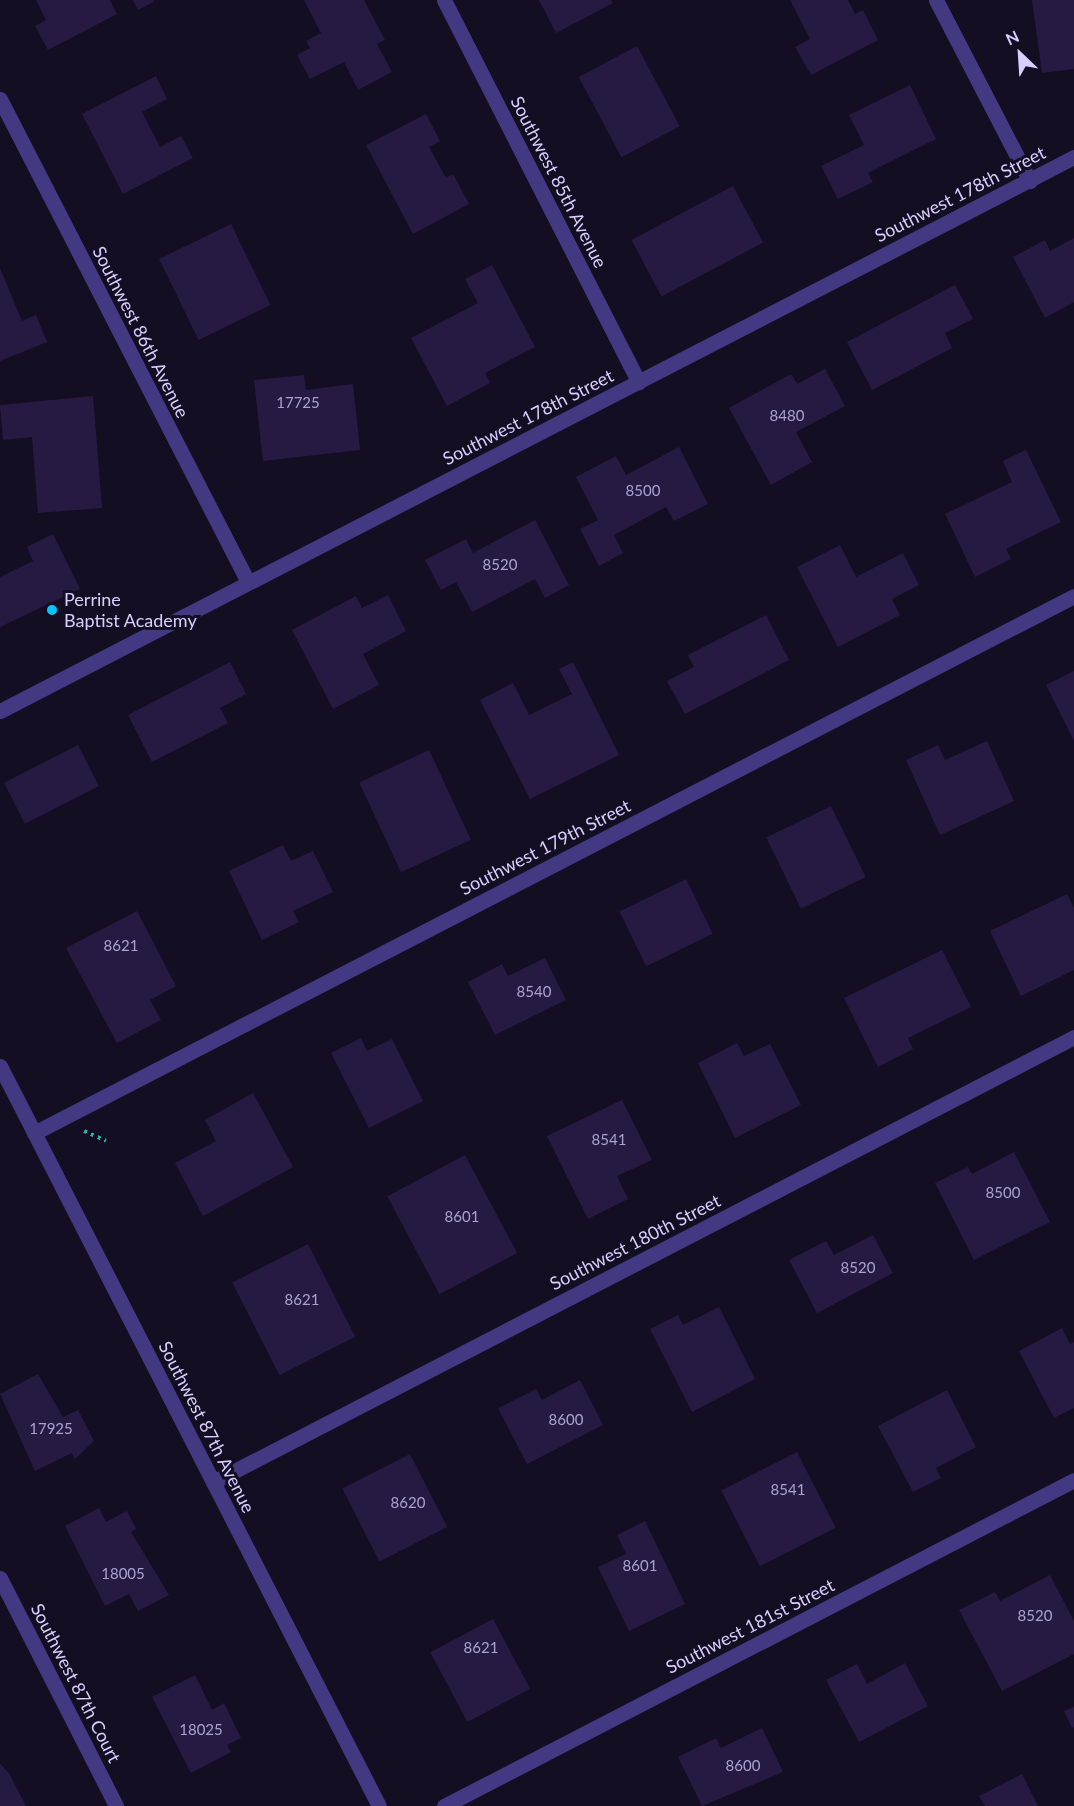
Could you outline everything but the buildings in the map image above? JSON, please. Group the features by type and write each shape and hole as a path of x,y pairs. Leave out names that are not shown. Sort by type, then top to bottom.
{"street":[{"name":"Southwest 85th Avenue","path":"444,0 639,382"},
{"path":"936,0 1030,181"},
{"name":"Southwest 86th Avenue","path":"0,99 248,582"},
{"name":"Southwest 178th Street","path":"0,711 1074,157"},
{"name":"Southwest 179th Street","path":"34,1133 1074,597"},
{"name":"Southwest 180th Street","path":"213,1482 1074,1037"},
{"name":"Southwest 87th Avenue","path":"0,1066 379,1806"},
{"name":"Southwest 181st Street","path":"444,1806 1074,1480"},
{"name":"Southwest 87th Court","path":"0,1578 116,1806"}],"path":[{"path":"83,1131 106,1141"}],"place":[{"name":"Perrine Baptist Academy","path":"52,610"}]}
